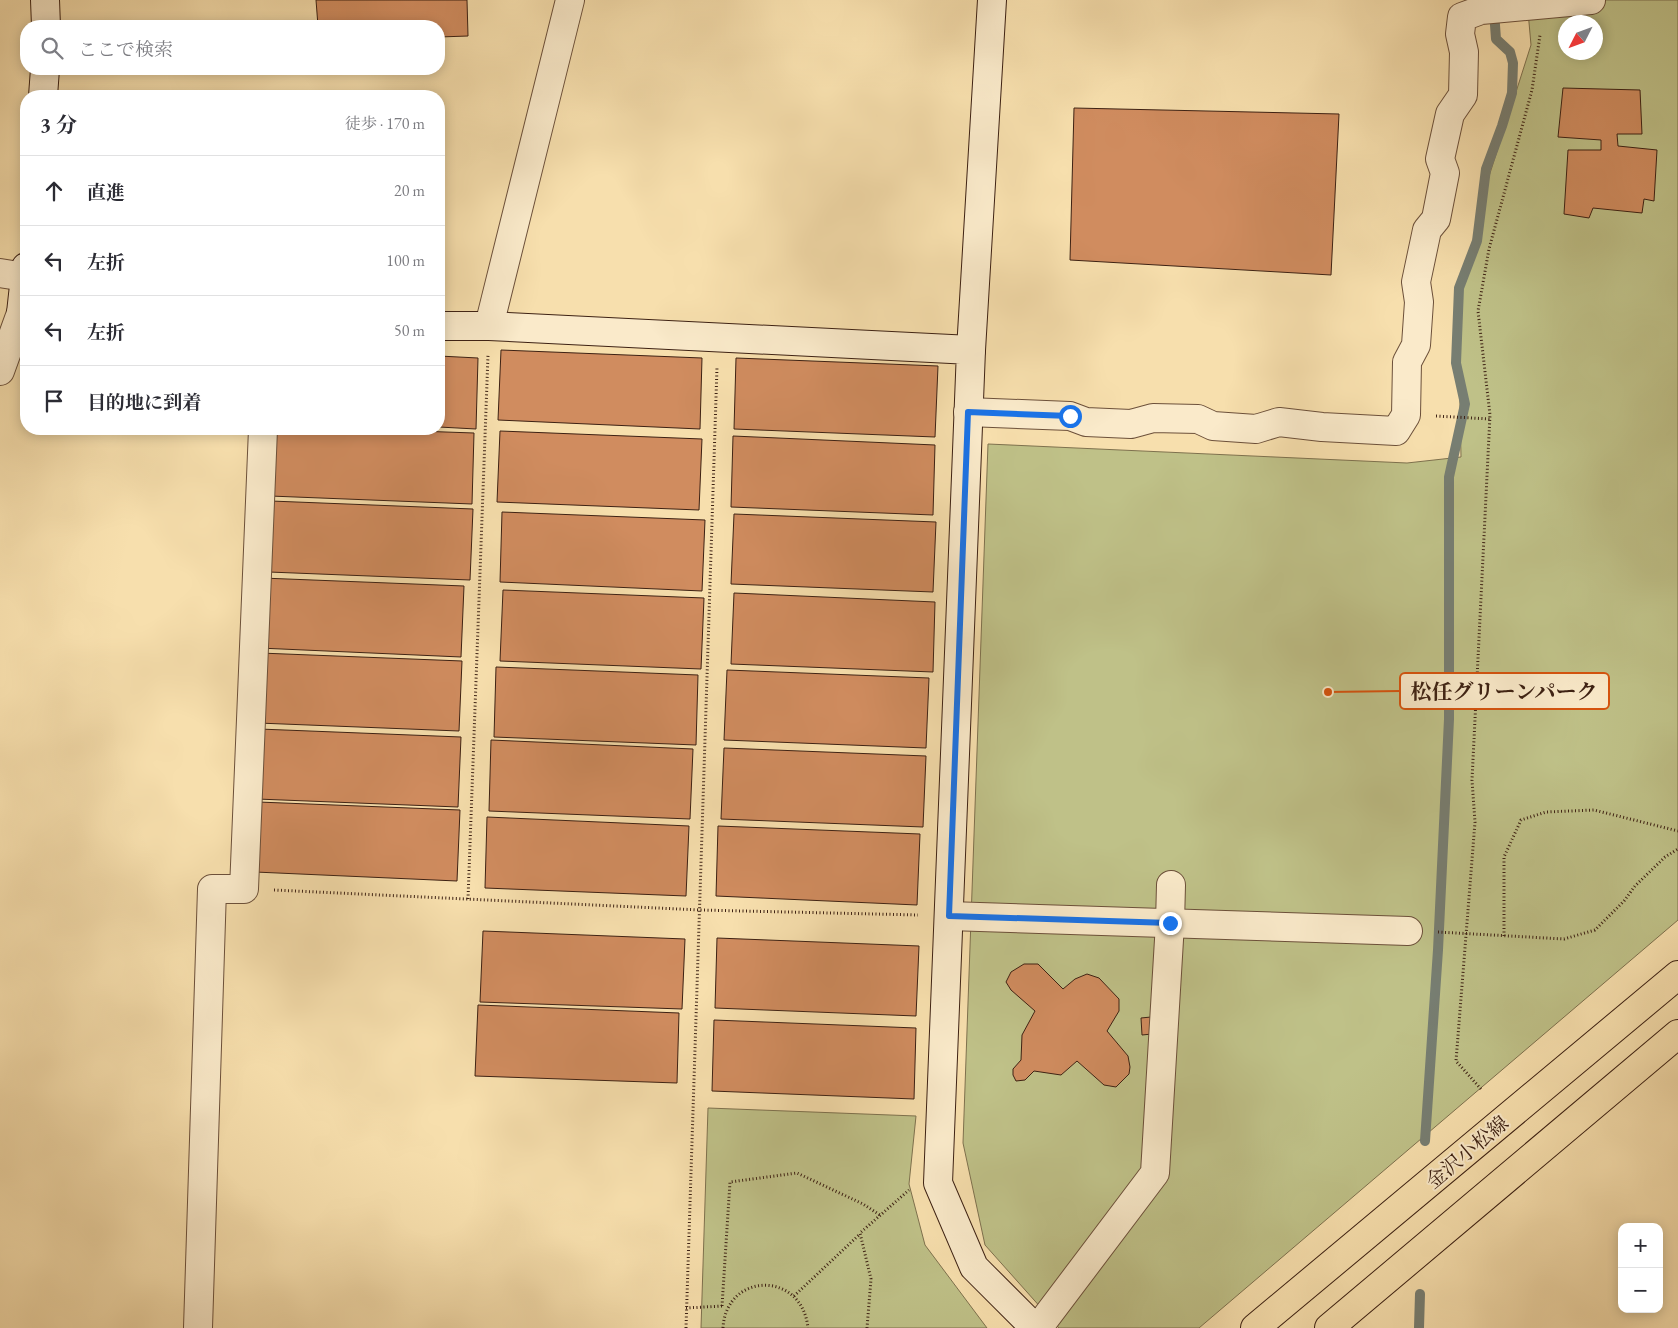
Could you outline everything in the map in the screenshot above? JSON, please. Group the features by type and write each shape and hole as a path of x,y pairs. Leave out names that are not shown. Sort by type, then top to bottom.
{"main road":[{"name":"金沢小松線","path":"1255,1328 1678,975"},
{"path":"1329,1328 1678,1034"}],"street":[{"path":"45,0 46,20"},
{"path":"489,326 570,0"},
{"path":"992,0 968,412 938,1183 974,1266 1036,1328 1155,1172 1171,885"},
{"path":"968,412 1070,416 1086,422 1131,424 1153,418 1198,418 1213,426 1256,429 1279,422 1322,427 1396,431 1406,415 1407,362 1416,346 1419,302 1416,282 1427,230 1436,219 1445,173 1440,159 1450,114 1463,95 1464,52 1460,34 1462,17 1481,10 1591,0"},
{"path":"43,90 45,75"},
{"path":"17,272 20,290"},
{"path":"0,371 20,323"},
{"path":"445,326 489,326 971,350"},
{"path":"198,1328 212,889 244,889 263,435"},
{"path":"949,916 1408,931"}],"path":[{"path":"1481,1089 1456,1061 1474,822 1472,780 1490,419 1478,311 1489,249 1532,90 1536,5"},
{"path":"468,899 489,326"},
{"path":"686,1328 718,338"},
{"path":"1430,415 1450,418 1490,419"},
{"path":"1504,936 1504,857 1521,820 1546,812 1594,810 1678,831"},
{"path":"1458,933 1564,939 1595,930 1624,901 1635,886 1666,857 1678,849"},
{"path":"244,889 700,910 949,916"},
{"path":"794,1296 860,1233 939,1163"},
{"path":"722,1306 730,1182 797,1172 863,1204 880,1215"},
{"path":"860,1233 871,1279 867,1328"},
{"path":"723,1328 723,1319 728,1306 736,1295 748,1288 762,1285 776,1286 794,1296 800,1303 806,1316 808,1328"},
{"path":"686,1308 728,1306"}],"green space":[{"path":"1527,0 1678,0 1678,920 1199,1328 1059,1328 985,1245 963,1143 988,444 1407,463 1461,457 1458,306 1484,192 1531,45"},
{"path":"708,1108 916,1116 909,1184 925,1245 987,1328 701,1328"}],"building":[{"path":"316,0 467,0 468,36 445,37 445,20 318,20"},
{"path":"1563,88 1640,90 1642,134 1617,134 1618,146 1657,150 1654,201 1644,199 1642,213 1593,208 1589,218 1564,214 1568,150 1601,150 1601,140 1558,137"},
{"path":"1074,108 1339,114 1331,275 1070,260"},
{"path":"501,350 702,358 700,429 498,420"},
{"path":"445,356 478,358 476,429 445,427"},
{"path":"736,358 938,366 935,437 734,429"},
{"path":"500,431 702,439 699,510 497,502"},
{"path":"445,432 474,433 472,504 270,496 272,435 445,435"},
{"path":"733,436 935,445 933,515 731,507"},
{"path":"271,501 473,509 470,580 269,572"},
{"path":"502,512 705,520 702,591 500,582"},
{"path":"734,514 936,522 933,592 731,584"},
{"path":"262,578 464,586 461,657 259,648"},
{"path":"503,590 704,598 701,669 500,661"},
{"path":"734,593 935,602 933,672 731,664"},
{"path":"260,653 462,661 459,731 258,723"},
{"path":"496,667 698,675 696,745 494,737"},
{"path":"727,670 929,678 926,748 724,740"},
{"path":"259,729 461,737 458,807 257,799"},
{"path":"491,740 693,749 690,819 489,811"},
{"path":"724,748 926,756 923,827 721,819"},
{"path":"258,802 460,810 457,881 255,872"},
{"path":"487,817 689,826 686,896 485,888"},
{"path":"718,826 920,834 917,905 716,896"},
{"path":"483,931 685,939 682,1009 480,1002"},
{"path":"717,938 919,946 916,1016 715,1008"},
{"path":"1024,964 1038,964 1063,989 1075,979 1087,974 1099,978 1119,999 1119,1011 1107,1031 1128,1056 1130,1067 1129,1074 1116,1087 1104,1085 1077,1061 1061,1075 1034,1071 1025,1080 1016,1081 1013,1069 1021,1060 1022,1035 1035,1011 1011,990 1006,982 1011,972"},
{"path":"478,1005 679,1013 677,1083 475,1076"},
{"path":"1151,1017 1152,1034 1142,1035 1141,1018"},
{"path":"714,1020 916,1028 914,1099 712,1091"}],"waterway":[{"path":"1425,1141 1438,950 1449,719 1449,477 1465,404 1456,363 1459,288 1477,241 1486,169 1512,93 1513,63 1510,52 1496,39 1494,11"},
{"path":"1419,1328 1420,1294"}],"place":[{"name":"松任グリーンパーク","path":"1328,692"}],"route":[{"path":"1070,416 968,412 949,916 1170,923"}]}
